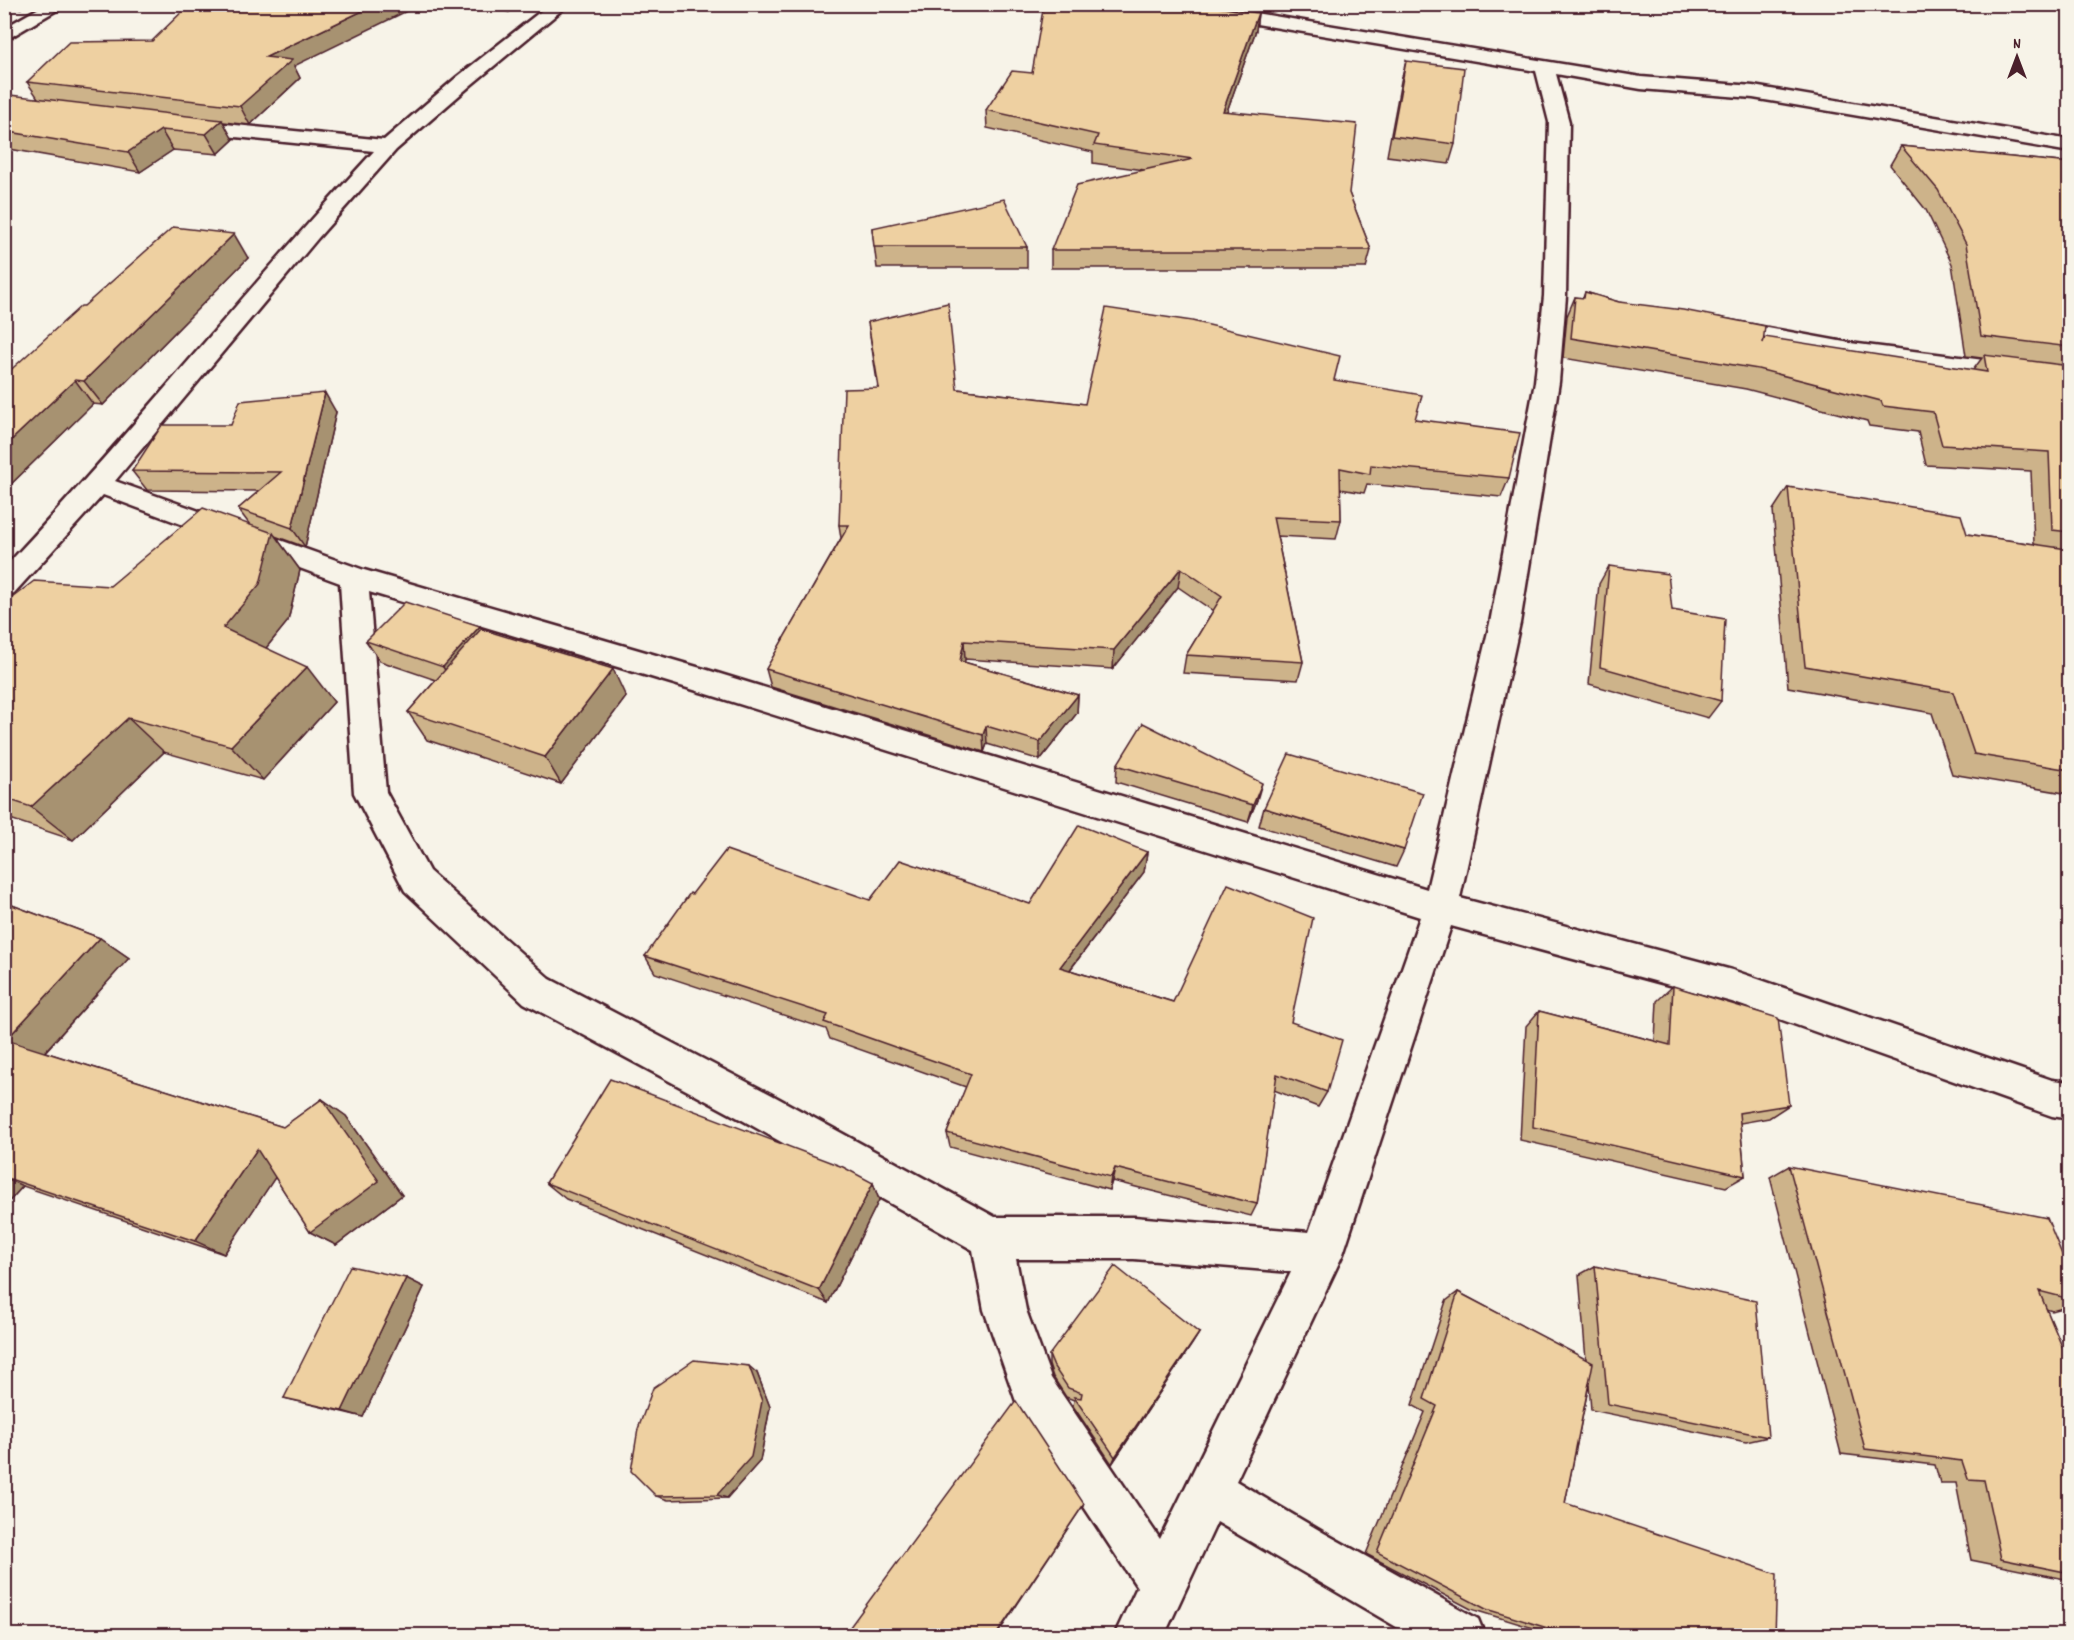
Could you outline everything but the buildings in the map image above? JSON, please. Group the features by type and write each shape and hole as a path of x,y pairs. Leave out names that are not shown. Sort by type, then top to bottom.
{"street":[{"path":"4,36 59,4"},
{"path":"4,586 98,484 310,233 389,146 464,81 561,4"},
{"path":"1167,4 1641,83 1753,92 2070,146"},
{"path":"1138,1635 1322,1254 1440,908 1505,623 1547,382 1566,298 1559,122 1544,66"},
{"path":"167,124 389,146"},
{"path":"1699,322 1850,350 2070,379"},
{"path":"98,484 354,577 715,685 1440,908 1732,987 2052,1098 2070,1101"},
{"path":"354,577 370,793 417,881 537,991 758,1108 991,1238 1134,1238 1322,1254"},
{"path":"991,1238 1005,1311 1034,1391 1162,1583"},
{"path":"1207,1490 1307,1550 1461,1635"}]}
